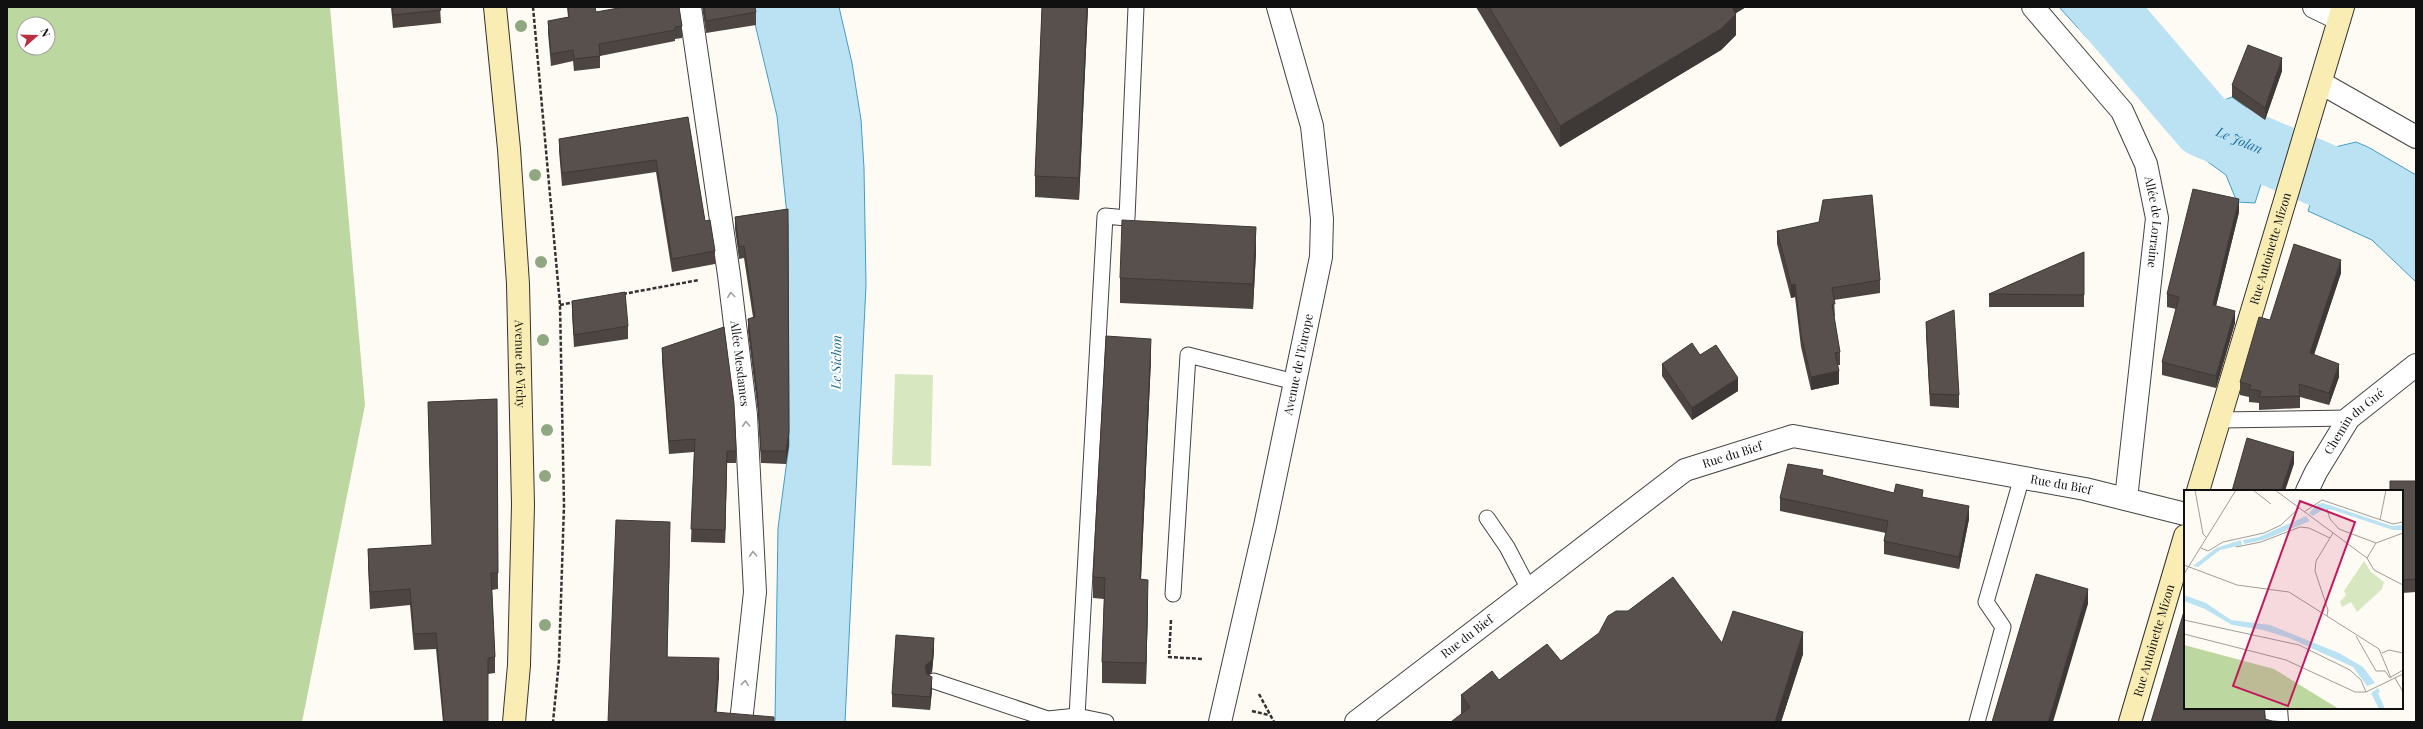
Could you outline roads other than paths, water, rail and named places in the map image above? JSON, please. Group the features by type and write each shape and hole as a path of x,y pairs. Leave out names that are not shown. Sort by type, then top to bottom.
{"main road":[{"name":"Avenue de Vichy","path":"495,7 509,149 518,284 523,505 519,666 514,722"},
{"name":"Rue Antoinette Mizon","path":"2198,490 2341,13"},
{"name":"Rue Antoinette Mizon","path":"2130,722 2184,539"}],"street":[{"name":"Allée Mesdames","path":"690,7 729,275 746,415 755,592 741,722"},
{"name":"Avenue de l'Europe","path":"1220,722 1321,257 1322,219 1312,126 1278,7"},
{"name":"Allée de Lorraine","path":"2033,7 2122,111 2146,164 2157,218 2126,499"},
{"path":"2314,7 2341,13"},
{"path":"2321,83 2416,137"},
{"name":"Chemin du Gué","path":"2307,490 2316,472 2349,418 2416,365"},
{"name":"Rue du Bief","path":"1356,722 1685,470 1793,436 2085,489 2184,514"},
{"path":"2276,709 2276,722"}],"lane":[{"path":"1077,716 1105,216 1128,218 1136,7"},
{"path":"1173,594 1188,355 1295,382"},
{"path":"2220,420 2349,418"},
{"path":"1976,722 2003,627 1986,602 2022,477"},
{"path":"1487,518 1507,547 1529,589"},
{"path":"934,681 1048,719 1077,716 1106,722"}],"water":[{"name":"Le Sichon","path":"751,7 839,7 852,63 861,120 864,168 866,285 845,722 775,722 778,528 789,445 788,225 777,116"},
{"path":"2059,7 2136,7 2202,80 2224,100 2232,97 2278,130 2255,203 2237,202 2226,175 2189,148 2171,130"},
{"path":"2356,142 2368,147 2416,175 2416,282 2372,240 2308,211 2327,149"}],"waterway":[{"name":"Le Jolan","path":"2103,7 2204,125 2406,211 2416,219"}]}
